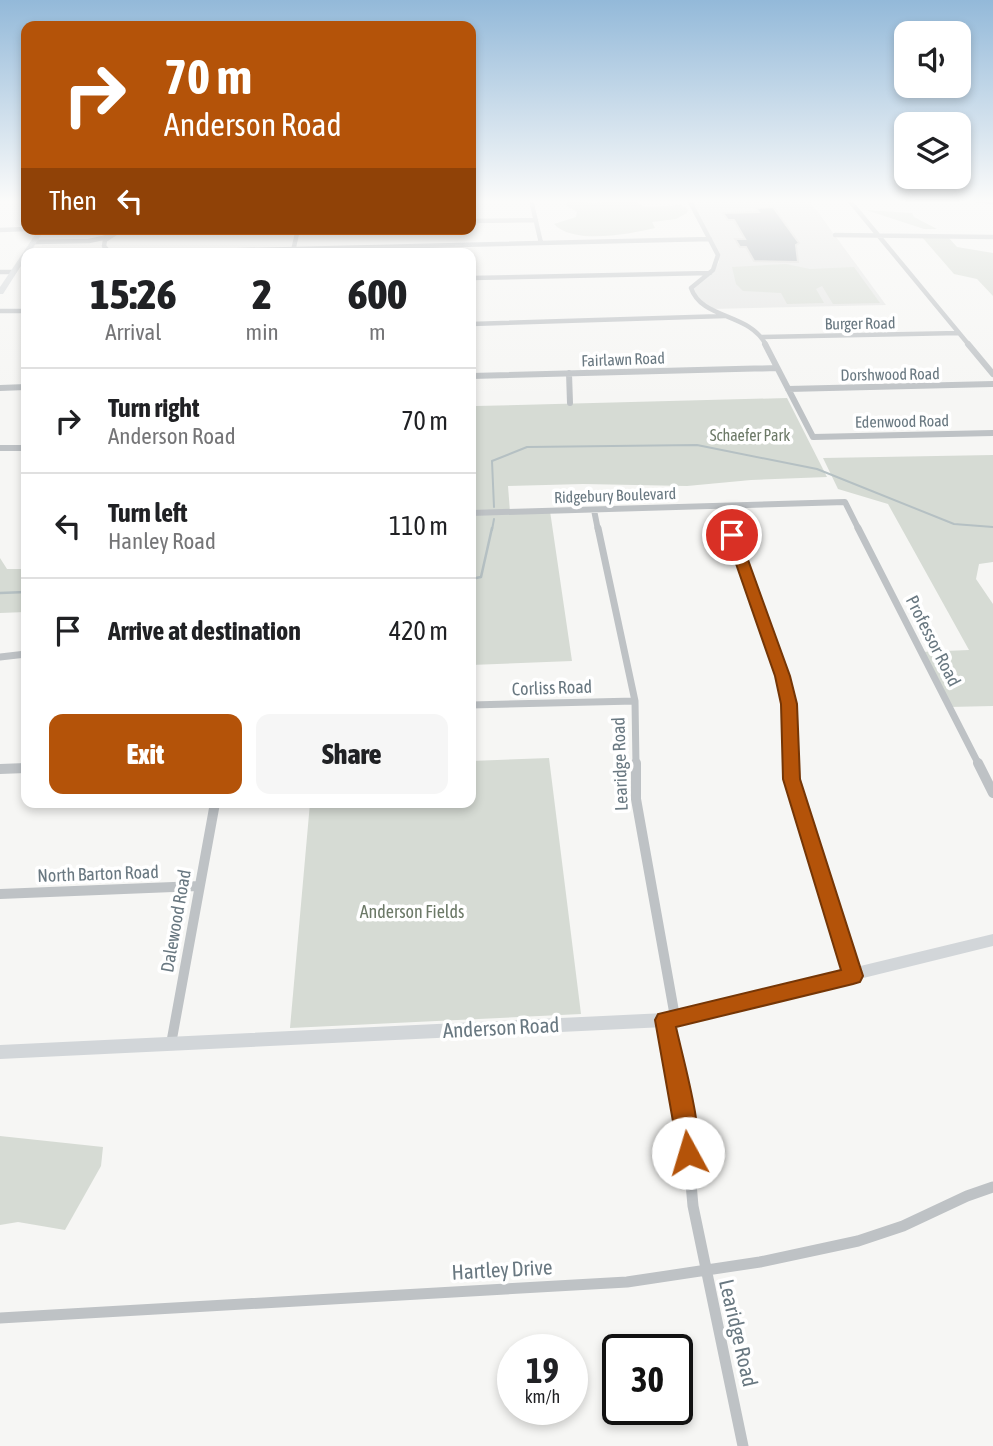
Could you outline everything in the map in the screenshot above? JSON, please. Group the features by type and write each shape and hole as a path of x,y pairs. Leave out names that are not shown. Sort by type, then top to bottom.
{"main road":[{"path":"0,292 16,267"}],"street":[{"path":"715,267 691,288 692,295 698,302 748,325 762,337 788,389"},
{"path":"905,267 993,374"},
{"path":"0,272 13,272"},
{"path":"476,278 710,273"},
{"path":"0,311 21,310"},
{"path":"476,324 728,316"},
{"name":"Burger Road","path":"762,337 959,333"},
{"name":"Fairlawn Road","path":"476,376 777,368"},
{"path":"569,373 570,403"},
{"name":"Dorshwood Road","path":"788,389 993,384"},
{"path":"0,388 21,387"},
{"name":"Edenwood Road","path":"788,389 813,437 993,433"},
{"path":"0,448 21,448"},
{"name":"Ridgebury Boulevard","path":"476,513 845,502"},
{"name":"Professor Road","path":"845,502 993,793"},
{"path":"722,506 782,676 789,704 792,779 853,976"},
{"name":"Learidge Road","path":"594,510 635,701 636,799 686,1127 693,1206 743,1446"},
{"path":"0,657 21,655"},
{"name":"Corliss Road","path":"476,705 635,701"},
{"path":"0,769 21,768"},
{"name":"Dalewood Road","path":"171,1044 214,808"},
{"name":"North Barton Road","path":"0,894 198,886"},
{"name":"Anderson Road","path":"0,1052 670,1019 993,940"},
{"name":"Hartley Drive","path":"0,1318 627,1282 705,1271 825,1248 890,1231 993,1187"}],"shaded area":[{"path":"858,267 886,305 710,309 698,302 691,288 715,269"}],"green space":[{"path":"732,267 854,267 880,303 833,304 822,286 816,289 824,303 787,304 781,293 743,291 736,284"},
{"path":"948,267 993,267 993,296 977,279 954,274"},
{"name":"Schaefer Park","path":"787,398 827,477 687,486 508,486 510,512 550,511 572,661 476,665 476,406"},
{"path":"993,455 993,562 979,564 976,579 993,604 993,706 949,707 921,652 969,650 888,504 838,489 823,458"},
{"path":"0,558 7,569 21,569 21,612 0,613"},
{"name":"Anderson Fields","path":"549,758 581,1014 290,1028 310,808 476,808 476,761"},
{"path":"0,1136 103,1147 101,1166 65,1230 18,1222 0,1225"}],"waterway":[{"path":"494,507 492,461 527,447 697,445 817,469 954,524 993,527"},
{"path":"492,530 494,519"},
{"path":"476,578 481,577 492,528"},
{"path":"0,593 21,592"}],"route":[{"path":"688,1153 686,1127 665,1020 853,976 792,779 789,704 782,676 732,535"}]}
